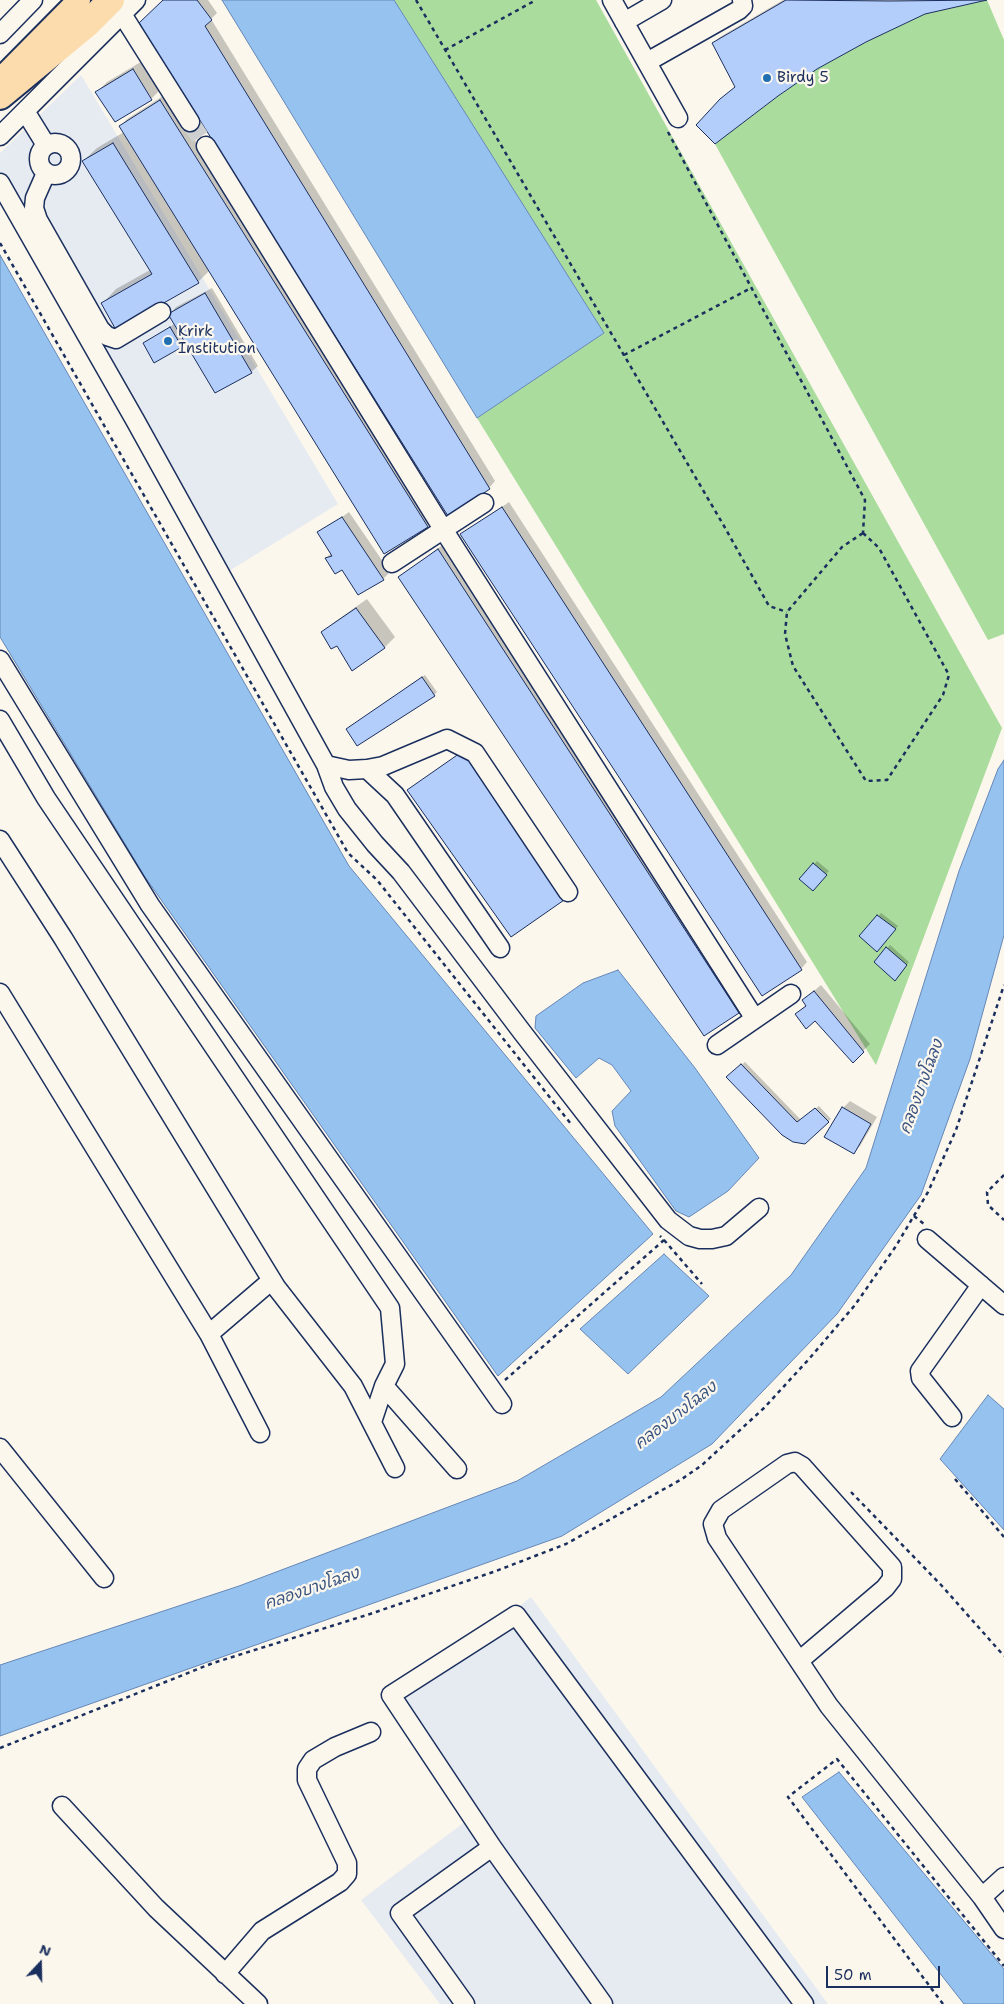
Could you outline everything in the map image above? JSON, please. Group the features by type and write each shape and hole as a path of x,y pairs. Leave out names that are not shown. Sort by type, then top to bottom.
{"highway":[{"path":"0,96 79,30 117,7"}],"main road":[{"path":"0,80 79,0"}],"street":[{"path":"0,34 33,0"},
{"path":"0,136 25,111 117,7 136,0"},
{"path":"612,0 647,62 673,125"},
{"path":"624,22 662,0"},
{"path":"647,62 739,10 743,6 742,0"},
{"path":"117,7 190,122"},
{"path":"25,111 46,144"},
{"path":"46,144 62,144 70,151 72,161 67,171 57,175 46,173 39,164 38,159 42,148 46,144"},
{"path":"206,146 443,530 755,1019"},
{"path":"46,173 35,198 34,208 38,220 100,328 107,336 116,339 161,312"},
{"path":"0,183 135,420 326,765 334,787 347,809 375,844 402,872 522,1032 668,1220 689,1236 700,1239 712,1239 726,1236 759,1208"},
{"path":"392,563 484,503"},
{"path":"0,660 150,905 502,1404"},
{"path":"0,720 46,798 390,1308 395,1364 384,1386 372,1422"},
{"path":"326,765 348,770 367,770 383,766 447,739 475,753 568,892"},
{"path":"367,770 395,794 500,948"},
{"path":"0,840 63,938 272,1280 353,1386 395,1468"},
{"path":"0,993 209,1334 260,1433"},
{"path":"717,1045 791,994"},
{"path":"927,1239 1004,1305"},
{"path":"209,1334 272,1280"},
{"path":"952,1417 921,1378 920,1371 981,1285"},
{"path":"384,1386 457,1469"},
{"path":"0,1448 104,1578"},
{"path":"799,1661 885,1588 892,1579 892,1567 802,1466 795,1462 787,1464 721,1510 713,1524 717,1538 799,1661 829,1706 982,1897 1004,1929"},
{"path":"603,2004 492,1847 391,1695 516,1615 804,2004"},
{"path":"226,1974 262,1931 340,1882 347,1874 347,1863 307,1780 307,1769 313,1760 335,1747 371,1732"},
{"path":"62,1806 156,1908 258,2004"},
{"path":"465,2004 400,1913 492,1847"},
{"path":"982,1897 1004,1877"}],"path":[{"path":"416,0 769,606 787,612"},
{"path":"445,50 536,0"},
{"path":"673,125 751,288 865,500 863,533"},
{"path":"624,355 751,288"},
{"path":"863,533 879,548 949,675 943,695 887,780 866,781 793,666 785,634 787,612 842,547 863,533"},
{"path":"0,1748 213,1663 370,1614 496,1571 566,1544 682,1479 702,1465 764,1408 809,1359 855,1305 896,1246 928,1192 953,1139 1004,985"},
{"path":"1004,1176 987,1192 988,1206 1004,1220"},
{"path":"664,1240 702,1284"},
{"path":"955,1479 1004,1537"},
{"path":"851,1492 942,1586 1004,1656"},
{"path":"943,2004 788,1797 837,1760 1004,1966"}],"shaded area":[{"name":"Krirk Institution","path":"81,75 338,504 229,571 0,177 0,153"},
{"path":"531,1597 828,2004 440,2004 361,1900 470,1818 396,1701"}],"green space":[{"path":"394,0 596,0 1002,728 876,1065 477,418 604,333"},
{"path":"987,0 1004,40 1004,634 988,640 715,144 817,69 866,42 925,14"}],"water":[{"path":"222,0 394,0 604,333 477,418"},
{"path":"0,255 349,866 653,1234 498,1376 145,877 0,637"},
{"name":"คลองบางโฉลง","path":"1004,760 1004,935 970,1059 921,1195 837,1314 712,1444 562,1536 0,1736 0,1665 239,1586 517,1481 661,1397 791,1275 866,1168 959,871 998,769"},
{"path":"618,970 695,1068 759,1158 728,1191 689,1217 676,1211 615,1126 612,1111 631,1091 612,1065 599,1058 576,1078 535,1028 536,1016 583,983"},
{"path":"664,1254 709,1296 628,1374 580,1329"},
{"path":"988,1395 1004,1409 1004,1530 940,1459"},
{"path":"839,1772 1004,1969 1004,2004 964,2004 802,1797"}],"building":[{"path":"163,0 197,0 212,20 205,26 490,489 448,516 139,23"},
{"name":"Birdy 5","path":"786,0 987,0 925,14 866,42 817,69 715,144 696,125 720,99 735,87 712,43"},
{"path":"133,69 152,100 115,122 95,92"},
{"path":"160,100 428,527 384,554 119,126"},
{"name":"Krirk Institution","path":"113,143 199,283 116,330 101,303 152,274 82,161"},
{"path":"205,293 252,373 215,393 168,314"},
{"path":"170,327 182,347 154,363 143,343"},
{"path":"502,507 802,970 762,996 460,534"},
{"path":"342,517 384,580 358,595 342,570 335,574 325,558 332,556 317,532"},
{"path":"438,549 739,1013 704,1036 398,577"},
{"path":"356,608 385,648 352,671 337,646 331,649 321,632"},
{"path":"422,677 435,696 357,746 346,729"},
{"path":"463,751 567,898 511,937 407,790"},
{"path":"813,863 827,875 813,891 799,879"},
{"path":"877,915 896,929 877,952 859,936"},
{"path":"886,947 907,965 895,981 874,962"},
{"path":"814,991 864,1052 853,1063 815,1021 806,1029 795,1014 806,1006 802,1000"},
{"path":"741,1064 797,1122 815,1108 829,1122 805,1144 793,1142 782,1135 726,1077"},
{"path":"842,1107 871,1124 854,1154 824,1137"}],"tunnel":[{"path":"190,122 206,146"}],"place":[{"name":"Birdy 5","path":"767,78"},
{"name":"Krirk Institution","path":"168,341"}]}
